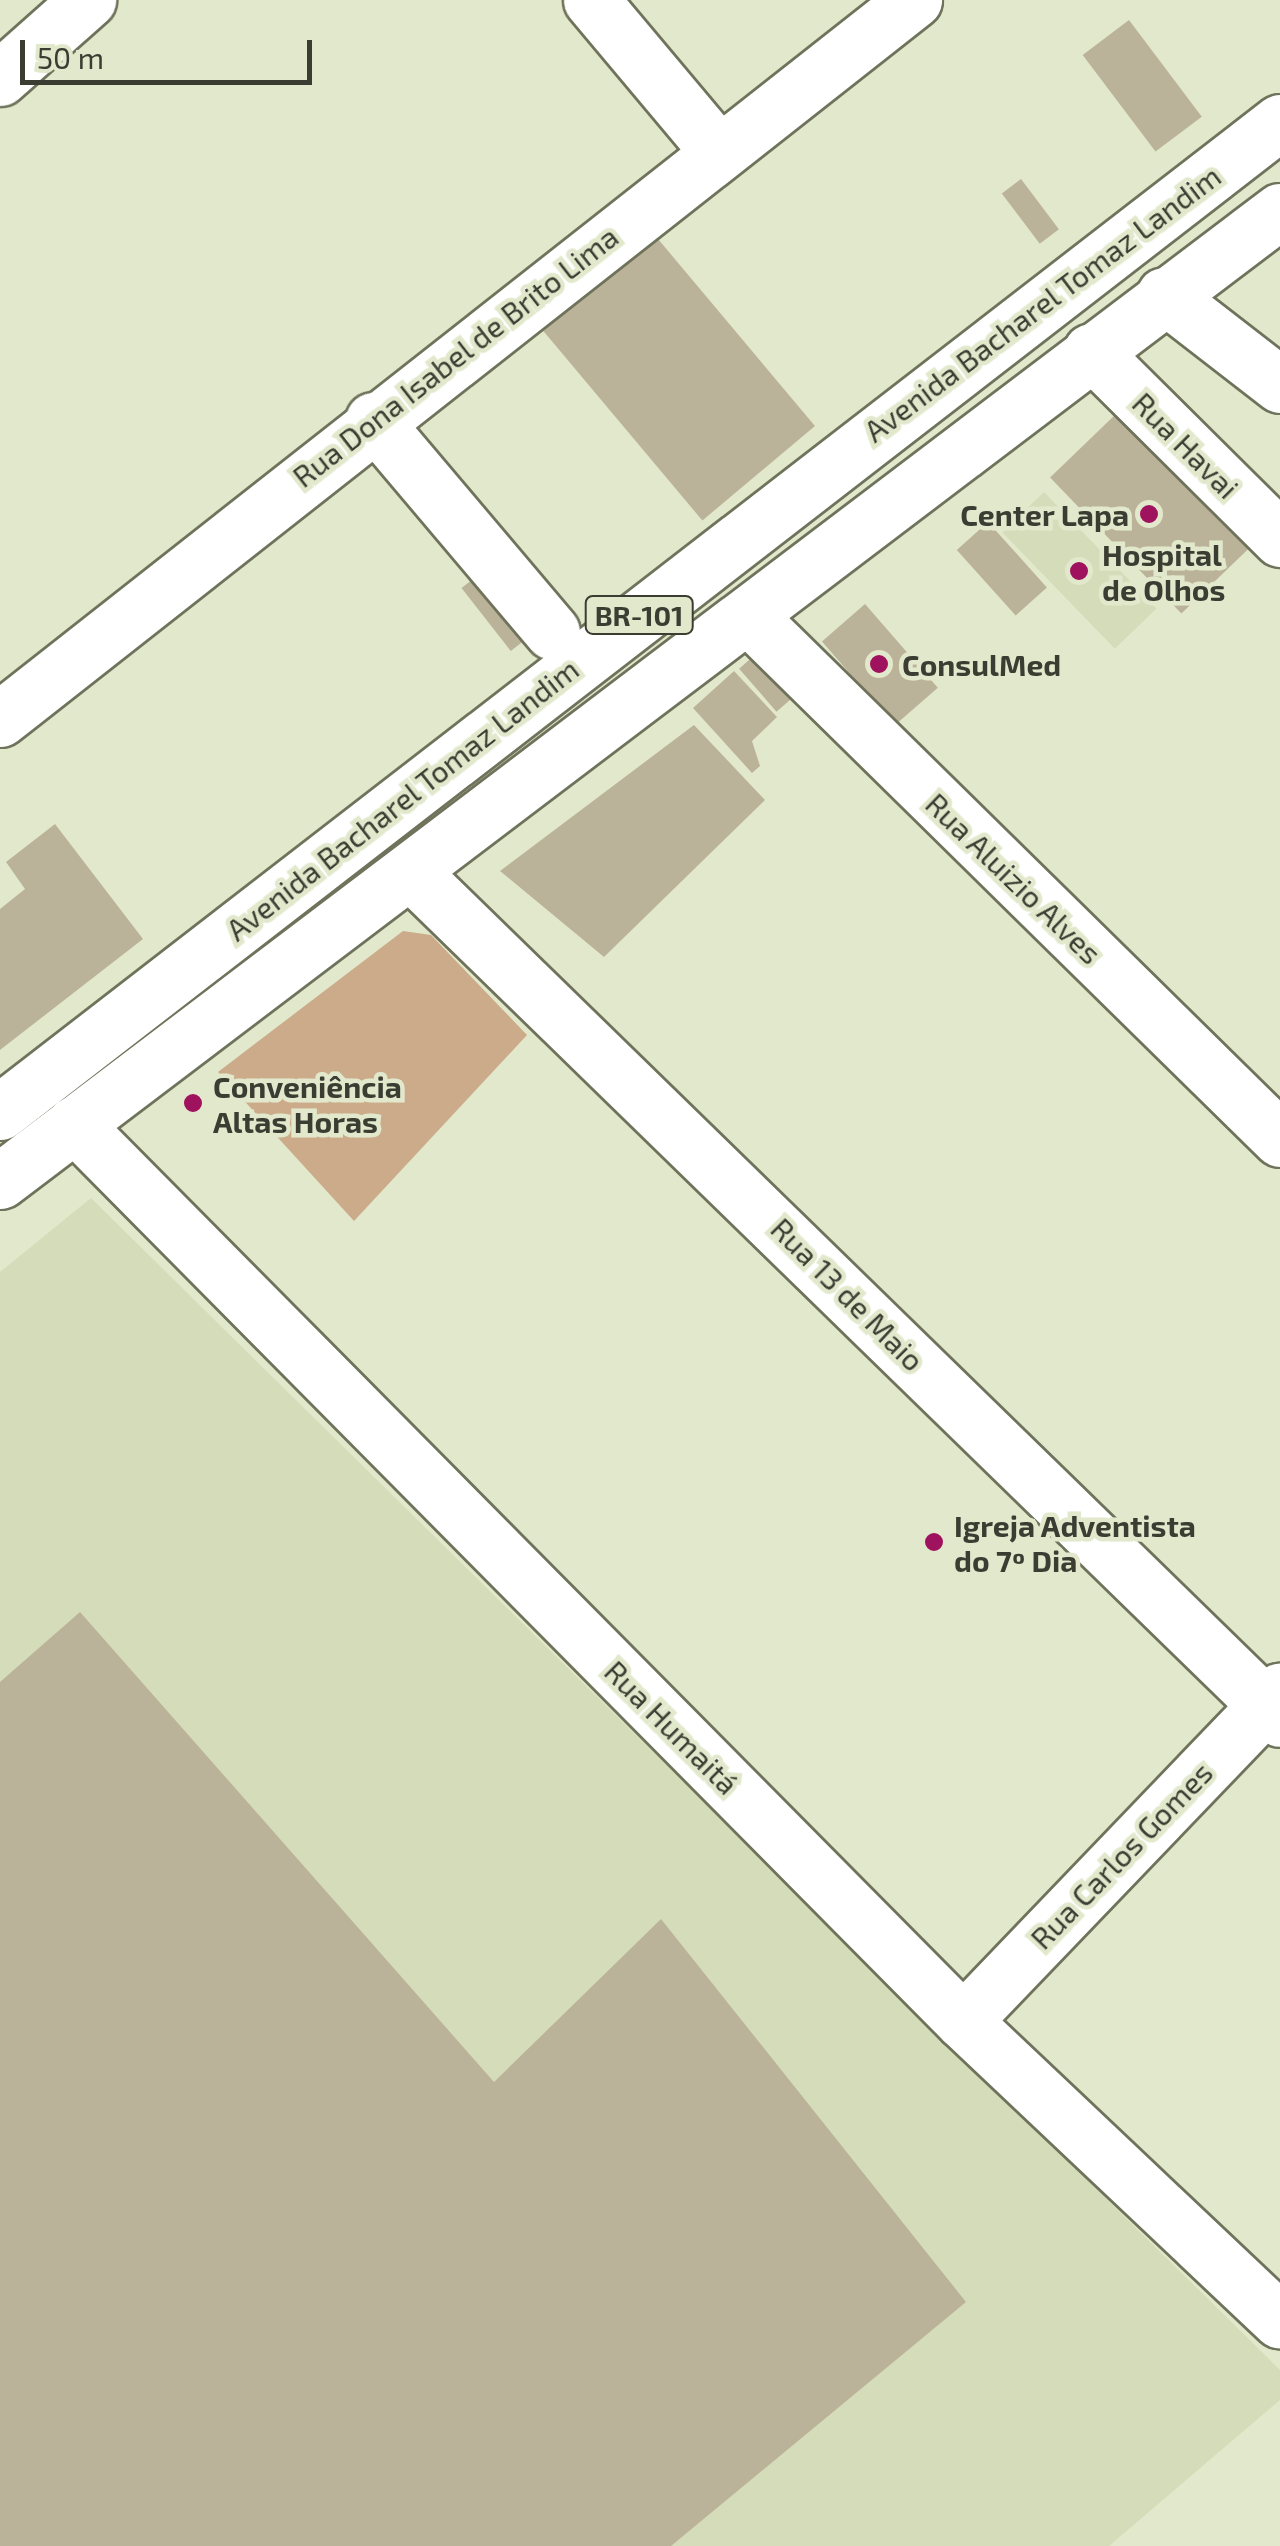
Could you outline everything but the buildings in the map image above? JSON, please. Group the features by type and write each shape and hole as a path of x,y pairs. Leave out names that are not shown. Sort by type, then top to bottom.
{"main road":[{"path":"0,78 88,0"},
{"path":"591,0 716,150"},
{"name":"Rua Dona Isabel de Brito Lima","path":"0,719 716,150 914,0"},
{"name":"Avenida Bacharel Tomaz Landim","path":"0,1112 1280,122"},
{"name":"Avenida Bacharel Tomaz Landim","path":"0,1181 412,873 1164,294 1280,211"},
{"path":"1164,294 1280,385"},
{"name":"Rua Havai","path":"1091,351 1280,539"},
{"path":"373,420 552,632"},
{"name":"Rua Aluizio Alves","path":"748,616 1280,1139"},
{"name":"Rua 13 de Maio","path":"412,873 1275,1705"},
{"name":"Rua Humaitá","path":"74,1124 963,2020 1280,2320"},
{"name":"Rua Carlos Gomes","path":"963,2020 1275,1705"}],"shaded area":[{"name":"Hospital de Olhos","path":"1044,492 1157,609 1115,649 1002,532"},
{"path":"403,931 431,935 527,1035 354,1221 218,1072"},
{"path":"91,1198 1280,2370 1280,2400 1109,2546 0,2546 0,1272"}],"place":[{"name":"Center Lapa","path":"1149,514"},
{"name":"Hospital de Olhos","path":"1079,571"},
{"name":"ConsulMed","path":"879,664"},
{"name":"Conveniência Altas Horas","path":"193,1103"},
{"name":"Igreja Adventista do 7º Dia","path":"934,1542"}]}
